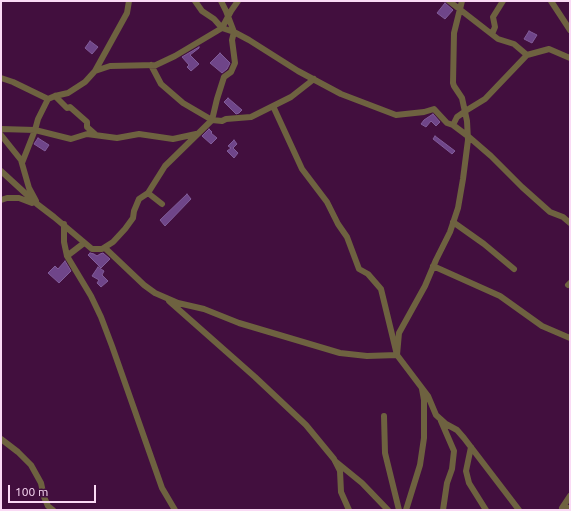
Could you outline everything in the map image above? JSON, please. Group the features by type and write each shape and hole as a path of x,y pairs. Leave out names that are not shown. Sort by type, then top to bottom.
{"street":[{"path":"22,163 38,119 48,99 72,91 85,82 95,71 127,13 129,1"},
{"path":"194,1 202,11 214,19 222,28 234,32 249,40 298,71 341,94 396,115 424,112 434,109 447,123 468,135 550,212 563,217 570,223"},
{"path":"1,172 92,249 96,250 105,248 113,242 133,218 139,199 148,192 166,166 212,120 218,93 224,77 231,72 235,62 232,40 234,32 221,1"},
{"path":"95,71 110,66 156,65 175,56 222,28 238,1"},
{"path":"450,1 498,39 514,44 527,55"},
{"path":"397,355 399,334 425,286 450,232 458,208 468,135 462,98 453,83 454,33 462,1"},
{"path":"492,34 495,27 493,17 503,1"},
{"path":"551,1 570,30"},
{"path":"452,125 457,117 485,99 527,55 549,49 570,58"},
{"path":"151,65 161,84 183,103 212,120 222,121 226,119 251,117 291,97 314,79"},
{"path":"1,78 13,82 48,99"},
{"path":"55,96 67,108 70,107 87,122 87,127 96,135"},
{"path":"273,106 302,169 327,202 338,224 347,237 359,269 368,274 381,289 397,355 428,396 436,415 456,430 471,447 519,510"},
{"path":"1,129 35,130 71,139 87,134 117,138 139,134 173,139 198,133"},
{"path":"1,135 21,160 29,188 37,204"},
{"path":"148,192 162,204"},
{"path":"1,200 7,198 19,198 37,204"},
{"path":"453,222 484,244 514,269"},
{"path":"64,224 64,242 67,256 91,296 101,317 162,488 174,510"},
{"path":"67,256 84,243"},
{"path":"105,248 144,285 155,293 178,303 204,309 254,328 340,353 367,356 397,355"},
{"path":"433,266 500,296 542,326 570,338"},
{"path":"167,298 306,425 334,459 362,483 388,510"},
{"path":"406,510 420,465 424,438 424,400 422,388"},
{"path":"384,416 385,453 399,510"},
{"path":"440,418 454,451 443,510"},
{"path":"1,439 18,452 31,465 41,483 44,497 48,506 53,510"},
{"path":"471,447 466,471 469,483 486,510"},
{"path":"334,459 340,471 341,492 349,510"},
{"path":"561,509 570,496"},
{"path":"561,509 570,508"}],"building":[{"path":"445,3 453,10 445,19 437,13"},
{"path":"529,31 537,35 532,43 524,39"},
{"path":"90,41 98,47 92,54 85,48"},
{"path":"199,47 190,55 199,64 191,71 187,67 189,65 182,57"},
{"path":"220,53 230,63 227,69 222,73 210,63"},
{"path":"228,98 242,110 239,113 236,114 224,102"},
{"path":"433,114 440,122 436,126 431,121 426,127 421,124 424,120"},
{"path":"209,129 217,138 211,144 202,136"},
{"path":"435,136 455,151 452,154 433,139"},
{"path":"38,138 49,145 45,151 34,144"},
{"path":"234,140 237,144 233,148 238,153 234,158 227,151 231,148 228,146"},
{"path":"187,194 191,199 165,226 160,220"},
{"path":"90,253 97,256 103,253 110,259 101,268 88,255"},
{"path":"65,261 71,271 59,283 48,273 55,266 58,269"},
{"path":"98,267 104,271 102,275 108,281 101,287 97,283 99,280 92,276"}]}
